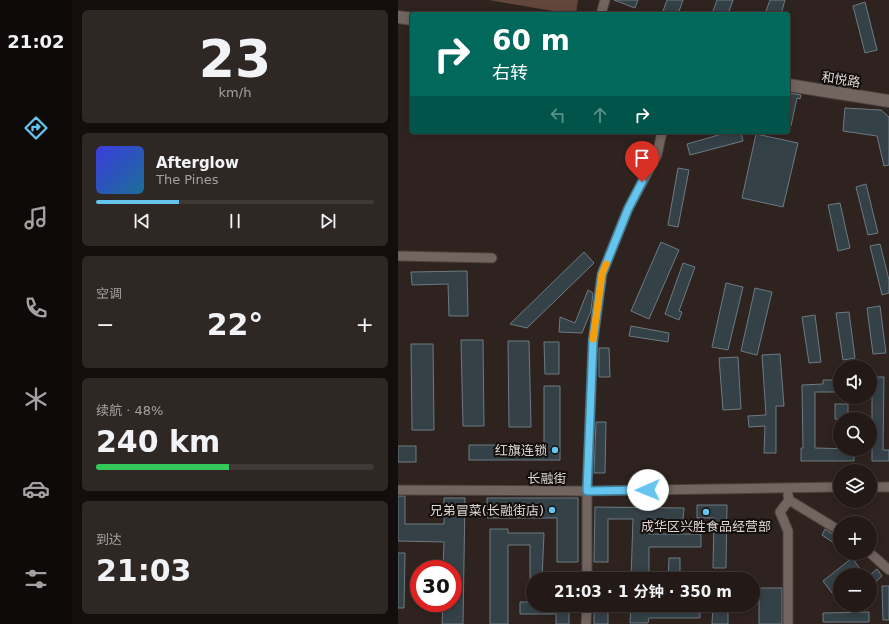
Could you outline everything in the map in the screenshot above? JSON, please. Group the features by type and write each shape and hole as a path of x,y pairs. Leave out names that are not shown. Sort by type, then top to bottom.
{"street":[{"path":"601,12 605,0"},
{"path":"398,17 410,19"},
{"name":"和悦路","path":"790,84 889,101"},
{"path":"587,572 587,491 593,341 602,274 628,209 657,156 662,134"},
{"path":"398,256 492,258"},
{"path":"787,487 790,500 833,527"},
{"name":"长融街","path":"398,490 587,491 833,487"},
{"path":"877,487 889,487"},
{"path":"788,624 788,532 780,512 790,500"},
{"path":"877,559 889,570"},
{"path":"586,624 587,612"}],"shaded area":[{"path":"489,0 578,0 576,12 558,12"}],"building":[{"path":"614,0 638,0 635,8"},
{"path":"667,0 683,0 679,12 663,12"},
{"path":"717,0 733,0 729,12 713,12"},
{"path":"770,0 785,0 782,12 766,12"},
{"path":"865,2 877,50 865,53 853,6"},
{"path":"790,93 801,95 800,99 797,98 791,126"},
{"path":"845,108 881,110 889,117 889,165 884,166 877,136 843,131"},
{"path":"722,134 741,134 743,141 690,155 687,144"},
{"path":"756,134 798,143 783,207 742,198"},
{"path":"678,168 689,170 678,227 668,225"},
{"path":"866,184 878,233 868,235 856,187"},
{"path":"840,203 850,248 838,251 828,205"},
{"path":"661,242 679,250 649,319 631,311"},
{"path":"880,244 889,280 889,293 882,295 870,246"},
{"path":"584,252 594,263 527,328 510,324"},
{"path":"683,263 695,267 679,311 682,312 679,320 665,314"},
{"path":"467,271 468,316 449,316 448,284 412,285 411,272"},
{"path":"726,283 743,287 728,350 712,347"},
{"path":"755,288 772,292 757,355 741,351"},
{"path":"588,290 593,293 591,311 582,333 559,332 560,317 575,323"},
{"path":"880,306 886,353 873,354 867,308"},
{"path":"849,312 855,358 843,360 836,313"},
{"path":"815,315 821,362 809,363 802,317"},
{"path":"631,326 669,333 668,342 629,336"},
{"path":"461,340 483,340 484,426 463,426"},
{"path":"508,341 529,341 531,427 509,427"},
{"path":"544,342 559,342 559,374 545,374"},
{"path":"411,344 433,344 434,430 412,430"},
{"path":"599,348 609,348 610,377 599,377"},
{"path":"780,354 784,406 776,406 776,453 764,453 765,426 749,427 748,416 766,415 762,355"},
{"path":"738,357 741,409 723,410 719,358"},
{"path":"877,377 884,377 883,450 889,450 889,461 872,461 872,456 877,456 877,412 872,412 872,404 877,404"},
{"path":"823,380 833,380 833,392 815,392 815,448 833,448 833,456 854,456 854,461 801,461 801,448 803,448 802,385 823,384"},
{"path":"544,386 560,386 560,460 469,460 469,445 544,445"},
{"path":"835,404 848,404 848,412 835,412"},
{"path":"596,422 606,422 605,473 594,473"},
{"path":"398,446 416,446 416,462 398,462"},
{"path":"398,496 405,496 405,524 444,524 444,498 465,498 463,624 442,624 443,612 462,612 462,560 443,560 444,542 398,541"},
{"path":"487,498 578,498 578,562 557,562 557,518 487,518"},
{"path":"697,505 727,505 726,568 713,568 714,518 697,518"},
{"path":"595,507 684,508 683,520 649,520 649,534 701,534 701,547 649,547 649,572 631,572 633,519 608,519 608,562 594,562"},
{"path":"490,529 508,529 508,533 544,533 542,572 530,572 530,545 508,545 508,624 490,624"},
{"path":"825,529 833,534 833,542 822,535"},
{"path":"398,553 405,553 404,608 398,608"},
{"path":"669,558 680,558 680,572 668,572"},
{"path":"849,560 854,560 860,568 839,568"},
{"path":"877,569 882,576 877,581"},
{"path":"833,573 832,593 823,581"},
{"path":"882,586 889,586 889,620 883,620"},
{"path":"760,588 782,588 782,624 759,624"},
{"path":"520,602 526,602 526,612 569,612 569,624 556,624 556,614 520,614"},
{"path":"594,612 608,612 608,624 594,624"},
{"path":"631,612 700,612 700,618 649,618 648,623 630,623"},
{"path":"713,612 728,612 728,624 712,624"},
{"path":"869,612 869,622 823,622 823,613"}],"slow traffic":[{"path":"593,339 602,274 606,264"}],"place":[{"name":"红旗连锁","path":"555,450"},
{"name":"兄弟冒菜(长融街店)","path":"552,510"},
{"name":"成华区兴胜食品经营部","path":"706,512"}],"route":[{"path":"642,182 628,209 602,274 593,341 587,491 648,490"}]}
